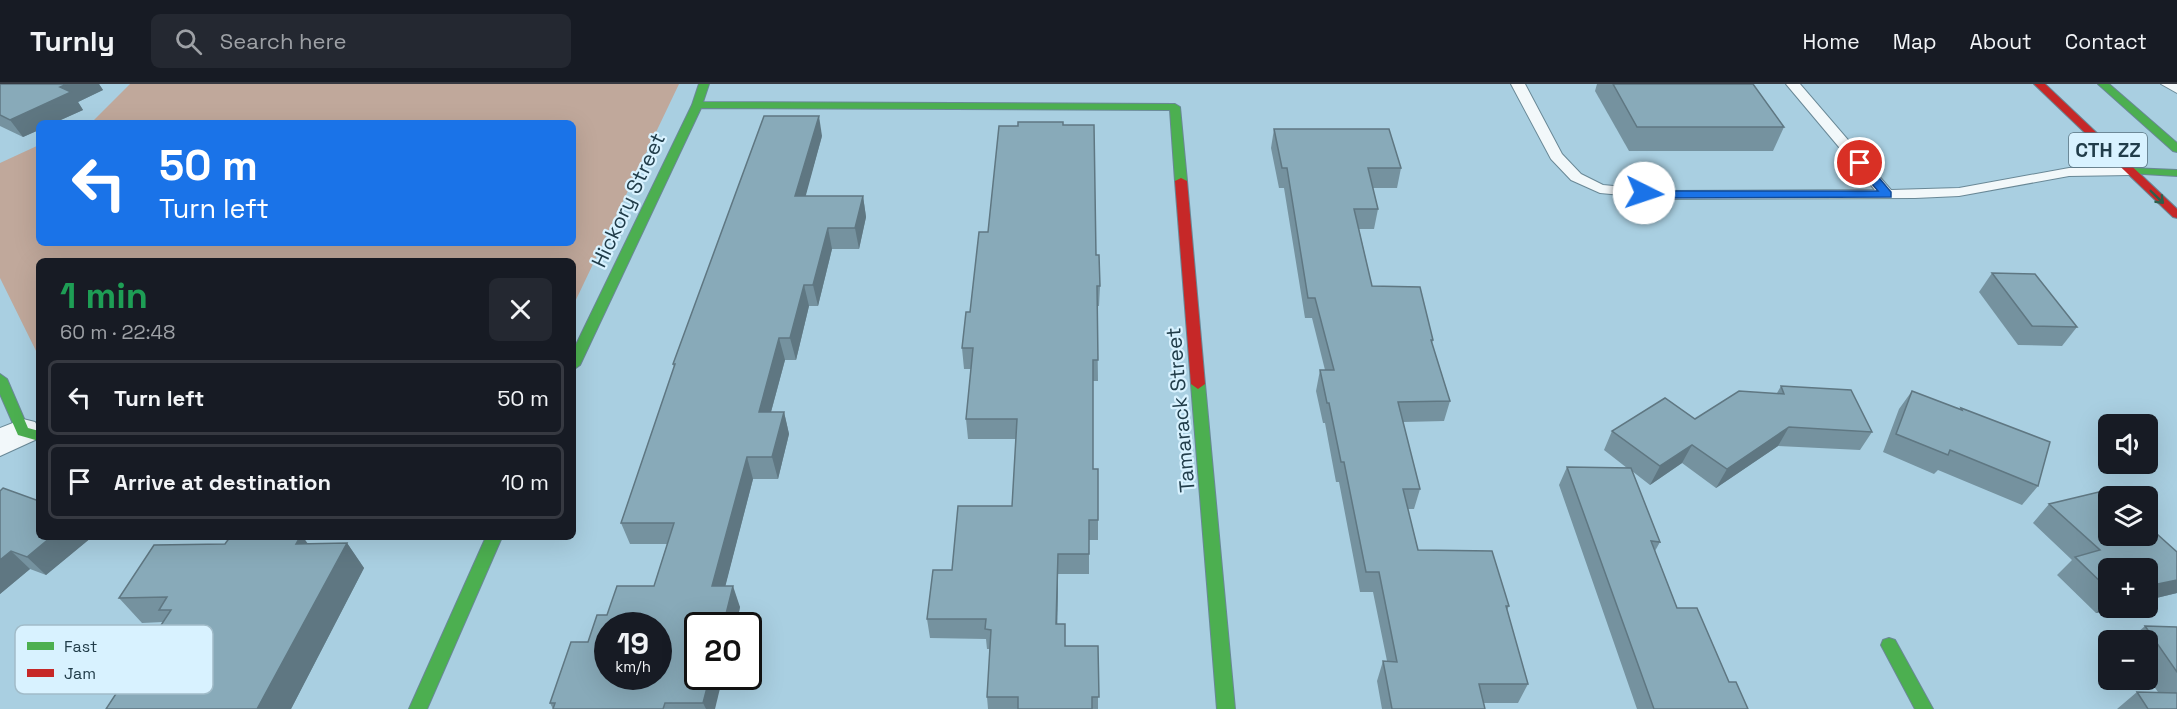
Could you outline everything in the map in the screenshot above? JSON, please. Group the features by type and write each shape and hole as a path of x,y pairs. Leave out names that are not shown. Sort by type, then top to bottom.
{"street":[{"name":"Hickory Street","path":"576,359 697,105 704,84"},
{"name":"CTH ZZ","path":"2039,84 2177,215"},
{"path":"2091,84 2135,112"},
{"name":"CTH ZZ","path":"2103,84 2177,149"},
{"path":"2110,84 2120,99"},
{"name":"Tamarack Street","path":"697,105 1176,107 1226,709"},
{"path":"2131,171 2177,173"},
{"path":"0,379 21,437"},
{"path":"418,709 493,540"},
{"path":"1889,645 1924,709"}],"lane":[{"path":"1518,84 1556,156 1576,177 1600,189 1666,195 1959,192 2069,172 2131,171"},
{"path":"1793,84 1887,194"},
{"path":"2168,84 2177,89"}],"shaded area":[{"path":"130,84 679,84 576,300 576,258 36,258 36,351 0,278 0,163 36,146 36,246 576,246 576,120 94,120"}],"building":[{"path":"0,84 67,84 60,87 71,92 10,120 0,115"},
{"path":"1613,84 1753,84 1784,127 1637,127"},
{"path":"764,116 819,116 795,196 863,196 855,228 828,228 813,285 804,285 790,338 779,338 759,412 784,412 772,457 747,457 712,586 733,586 726,612 684,612 684,690 706,690 703,703 665,703 663,709 553,709 555,703 550,703 571,642 588,642 594,624 594,690 672,690 672,612 608,612 617,586 654,586 674,523 621,523 675,364 673,364"},
{"path":"1018,122 1094,125 1096,255 1099,255 1100,286 1097,286 1098,360 1093,360 1093,469 1098,469 1098,520 1089,520 1089,554 1058,554 1056,624 1065,624 1065,646 1098,646 1099,697 1092,697 1092,709 1018,709 1018,697 987,697 991,630 985,629 986,619 927,619 933,570 952,570 958,506 1012,506 1017,419 966,419 973,348 962,348 966,312 970,312 979,232 988,232 999,126 1018,126"},
{"path":"1274,129 1389,129 1401,168 1368,168 1378,209 1354,209 1372,286 1420,287 1433,340 1431,340 1450,401 1398,402 1420,489 1403,489 1418,550 1492,551 1509,606 1506,606 1528,684 1479,684 1485,709 1392,709 1383,661 1397,662 1379,572 1366,572 1344,462 1341,462 1320,370 1334,370 1315,298 1308,298 1287,168 1282,168"},
{"path":"1992,273 2035,274 2077,327 2032,326"},
{"path":"1781,386 1851,390 1872,432 1789,427 1727,469 1692,445 1660,466 1612,431 1665,398 1695,419 1739,391 1784,394"},
{"path":"1912,391 2050,442 2038,486 1950,450 1948,455 1896,434"},
{"path":"1567,467 1631,468 1660,542 1651,541 1677,608 1697,608 1729,682 1736,682 1748,709 1654,709"},
{"path":"3,488 36,500 36,540 47,540 27,557 11,551 0,560 0,491"},
{"path":"2098,492 2098,546 2158,546 2158,535 2177,552 2177,580 2158,584 2158,558 2098,558 2098,579 2075,557 2100,550 2049,504"},
{"path":"228,540 298,540 296,544 347,543 257,709 106,709 116,694 213,694 213,625 161,625 171,610 159,610 167,597 119,598 154,545 225,544"},
{"path":"2145,626 2177,627 2177,672 2158,645 2158,630 2148,630"},
{"path":"2137,692 2177,693 2177,709 2148,709"}],"traffic: fast":[{"path":"576,359 697,105 704,84"},
{"path":"2103,84 2177,149"},
{"path":"697,105 1175,107 1181,181"},
{"path":"2131,171 2177,173"},
{"path":"0,379 23,431 36,435"},
{"path":"1198,384 1226,709"},
{"path":"418,709 493,540"},
{"path":"1889,645 1924,709"}],"traffic: jam":[{"path":"2039,84 2177,215"},
{"path":"1181,181 1198,384"}],"route":[{"path":"1644,193 1666,195 1887,194 1860,163"}]}
